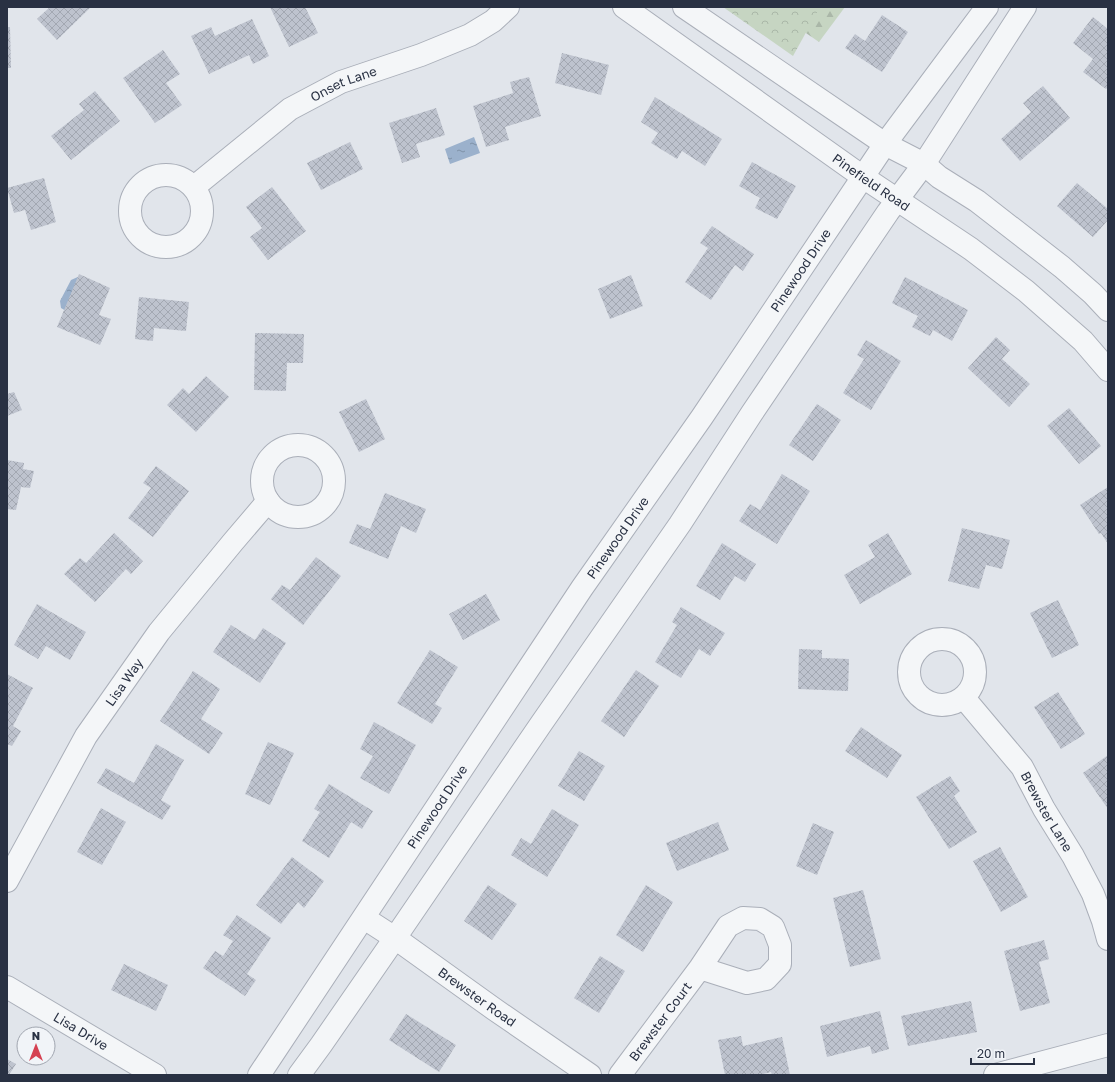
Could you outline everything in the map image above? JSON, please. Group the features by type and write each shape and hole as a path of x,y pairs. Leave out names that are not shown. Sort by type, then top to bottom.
{"street":[{"name":"Onset Lane","path":"194,187 290,109 341,82 421,55 470,35 494,21 508,7"},
{"name":"Pinefield Road","path":"624,7 863,177 971,249 1026,291 1083,341 1108,370"},
{"path":"684,7 885,144 924,164 939,176 977,201 1028,240 1093,294 1108,310"},
{"name":"Pinewood Drive","path":"259,1075 582,588 702,417 885,144 987,7"},
{"path":"299,1075 396,938 541,724 680,524 752,413 897,199 924,164 1025,7"},
{"name":"Lisa Way","path":"7,881 86,736 159,632 268,501"},
{"name":"Brewster Lane","path":"964,698 1022,767 1044,809 1073,856 1093,894 1108,939"},
{"name":"Brewster Road","path":"364,918 396,938 494,1009 590,1075"},
{"name":"Brewster Court","path":"620,1075 700,968"},
{"name":"Lisa Drive","path":"7,987 155,1075"},
{"path":"995,1075 1108,1045"}],"green space":[{"path":"723,7 820,7 793,56"},
{"path":"768,7 845,7 819,42"}],"water":[{"path":"474,137 480,153 450,164 445,149"},
{"path":"80,276 66,311 61,308 60,301 71,280"}],"building":[{"path":"50,7 91,7 57,40 37,19"},
{"path":"270,7 305,7 318,33 289,47"},
{"path":"882,15 908,32 882,72 845,48 855,34 865,41"},
{"path":"1093,17 1108,29 1108,87 1106,89 1083,72 1093,59 1073,43"},
{"path":"252,19 269,56 253,64 249,55 209,74 191,36 211,27 215,36"},
{"path":"7,27 10,27 11,68 7,68"},
{"path":"163,50 180,74 166,83 182,105 155,123 123,78"},
{"path":"562,53 609,65 601,95 555,83"},
{"path":"529,77 541,116 505,127 509,140 486,147 473,106 513,93 510,82"},
{"path":"1043,86 1070,118 1020,161 1001,139 1031,112 1023,103"},
{"path":"95,91 120,121 71,160 51,136 84,110 79,104"},
{"path":"655,97 722,139 705,166 682,151 677,159 651,143 658,133 641,122"},
{"path":"436,108 445,135 416,144 420,157 402,163 389,123"},
{"path":"350,142 363,169 321,190 307,163"},
{"path":"752,162 796,186 777,219 755,208 760,198 739,186"},
{"path":"44,178 56,222 31,230 25,210 14,213 7,188"},
{"path":"1077,183 1108,209 1108,220 1093,237 1057,206"},
{"path":"272,187 306,231 268,260 250,237 262,228 246,207"},
{"path":"712,226 754,254 743,271 735,265 711,300 685,282 708,248 700,243"},
{"path":"79,274 110,288 99,315 111,319 100,345 57,327"},
{"path":"631,275 643,306 610,319 598,289"},
{"path":"905,277 968,310 952,341 933,330 930,336 912,327 918,316 892,303"},
{"path":"139,297 189,302 186,331 154,328 153,341 135,339"},
{"path":"255,333 304,334 303,363 287,363 286,391 254,390"},
{"path":"996,337 1010,350 1002,359 1030,384 1009,407 968,368"},
{"path":"866,340 901,361 871,410 843,393 864,359 857,355"},
{"path":"206,376 229,397 196,432 167,405 183,388 189,394"},
{"path":"14,392 22,410 7,416 7,394"},
{"path":"366,399 385,439 359,452 339,412"},
{"path":"817,404 841,420 813,461 789,445"},
{"path":"1069,408 1101,446 1079,464 1047,426"},
{"path":"7,460 24,463 23,469 34,471 30,488 21,487 16,510 7,509"},
{"path":"156,466 189,491 153,537 128,518 151,488 143,483"},
{"path":"782,474 810,491 777,544 739,521 750,504 760,510"},
{"path":"1108,487 1108,544 1101,533 1099,534 1080,505"},
{"path":"385,493 426,509 416,533 401,526 388,559 349,543 357,524 370,529"},
{"path":"962,528 1010,540 1002,569 986,565 979,589 948,581"},
{"path":"114,533 143,561 131,574 126,569 95,602 64,574 80,558 86,563"},
{"path":"888,533 912,574 860,604 844,575 875,557 868,545"},
{"path":"722,543 756,564 745,582 735,576 720,600 696,586"},
{"path":"316,557 341,576 303,625 271,599 282,585 290,590"},
{"path":"486,594 500,620 463,640 449,614"},
{"path":"1058,600 1079,645 1052,658 1030,613"},
{"path":"37,604 86,632 70,660 46,646 38,659 14,645"},
{"path":"681,607 725,633 710,656 699,649 681,678 655,662 677,625 672,622"},
{"path":"231,625 255,640 263,628 286,643 260,683 213,652"},
{"path":"799,649 822,650 822,658 849,659 848,691 798,689"},
{"path":"430,650 458,667 435,704 442,708 432,724 397,703"},
{"path":"636,670 659,686 624,737 601,721"},
{"path":"193,671 220,689 201,719 223,733 209,754 160,721"},
{"path":"7,674 33,688 13,726 21,731 12,746 7,744"},
{"path":"1058,692 1085,734 1061,749 1034,707"},
{"path":"374,722 416,745 389,794 360,778 373,756 360,749"},
{"path":"861,727 902,755 887,778 845,751"},
{"path":"268,742 294,753 270,805 245,794"},
{"path":"156,744 184,760 161,800 171,806 162,820 97,783 106,768 134,783"},
{"path":"579,751 605,766 584,801 558,786"},
{"path":"1108,755 1108,809 1083,773"},
{"path":"950,776 960,791 954,796 977,832 949,849 916,797"},
{"path":"329,784 373,811 362,829 351,822 329,858 302,841 320,812 314,809"},
{"path":"101,808 126,822 102,865 77,852"},
{"path":"552,809 579,825 547,877 511,855 521,838 531,844"},
{"path":"718,822 729,850 677,871 666,843"},
{"path":"813,823 834,832 817,875 796,866"},
{"path":"1000,847 1028,897 1001,912 973,861"},
{"path":"292,857 324,881 304,908 298,902 281,924 256,905"},
{"path":"488,885 517,904 492,940 464,921"},
{"path":"646,885 673,902 643,952 616,935"},
{"path":"863,890 881,959 850,967 833,898"},
{"path":"237,915 271,938 247,974 256,980 245,996 203,968 215,951 223,956 233,941 223,935"},
{"path":"1044,940 1049,959 1039,962 1050,1003 1020,1011 1004,951"},
{"path":"600,956 625,971 599,1013 574,998"},
{"path":"124,964 168,985 156,1011 111,990"},
{"path":"971,1001 977,1032 908,1046 901,1016"},
{"path":"880,1011 889,1049 872,1054 870,1046 827,1057 820,1026"},
{"path":"406,1014 456,1045 439,1072 389,1040"},
{"path":"741,1036 743,1046 782,1037 790,1075 772,1075 771,1072 759,1075 725,1075 718,1040"},
{"path":"7,1059 16,1064 9,1075 7,1075"}]}
